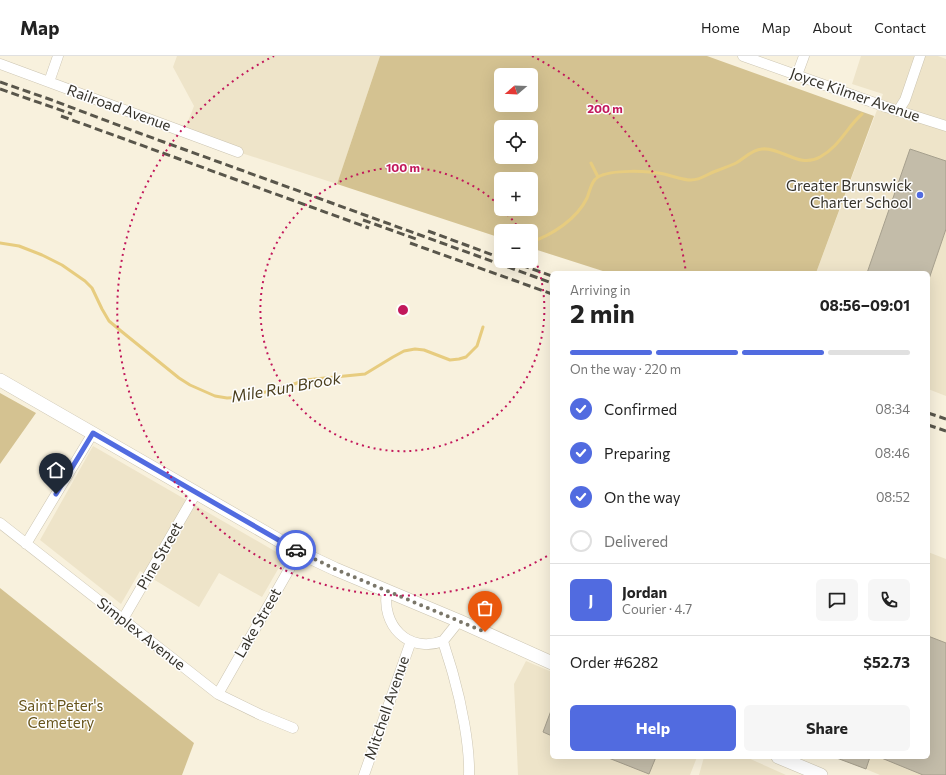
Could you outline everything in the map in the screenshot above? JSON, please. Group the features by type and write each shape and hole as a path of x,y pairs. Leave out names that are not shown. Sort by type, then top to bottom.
{"street":[{"path":"49,82 58,56"},
{"name":"Joyce Kilmer Avenue","path":"743,56 898,111 946,126"},
{"path":"797,75 804,56"},
{"path":"898,111 904,100 920,56"},
{"name":"Railroad Avenue","path":"0,64 238,152"},
{"path":"0,380 299,552 550,662"},
{"path":"26,544 93,433"},
{"name":"Pine Street","path":"123,619 196,493"},
{"name":"Simplex Avenue","path":"0,523 218,694 261,715 293,728"},
{"name":"Lake Street","path":"218,694 299,552"},
{"path":"387,591 386,606 391,622 398,633 411,641 426,644 443,641 459,621"},
{"name":"Mitchell Avenue","path":"364,775 411,641"},
{"path":"443,641 453,674 464,725 469,775"},
{"path":"783,759 821,775"}],"shaded area":[{"path":"177,56 380,56 337,184 183,134 194,106 173,67"},
{"path":"861,56 938,56 946,59 946,396 930,390 930,271 817,271 883,94 852,84"},
{"path":"93,446 285,557 262,597 219,573 199,607 140,571 121,604 40,540"},
{"path":"930,553 946,559 946,775 880,775 842,759 930,759"},
{"path":"526,661 550,671 550,759 696,759 690,775 518,775 514,684"},
{"path":"703,759 750,759 786,775 699,775"}],"green space":[{"path":"380,56 707,56 874,116 817,271 603,271 538,250 538,224 494,224 494,236 337,184"},
{"path":"0,393 36,413 0,464"},
{"name":"Saint Peter's Cemetery","path":"0,588 194,743 182,775 0,775"}],"building":[{"name":"Greater Brunswick Charter School","path":"910,149 946,161 946,229 930,276 930,271 868,271"},
{"path":"930,637 946,643 946,775 923,775 884,759 930,759"},
{"path":"550,713 550,735 543,732"},
{"path":"611,759 655,759 649,774"},
{"path":"839,759 869,759 866,769"}],"waterway":[{"name":"Mile Run Brook","path":"538,239 555,231 577,213 583,206 594,181 604,174 621,172 657,173 695,180 734,164 751,153 762,149 777,151 805,161 812,160 827,153 862,114"},
{"path":"591,163 598,177"},
{"name":"Mile Run Brook","path":"0,243 19,246 42,255 62,265 85,281 92,288 109,321 179,378 190,385 215,396 227,398 245,397 286,387 305,380 365,374 404,351 415,349 424,350 450,360 459,359 466,357 477,346 483,327"}],"railway":[{"path":"0,82 550,282"},
{"path":"0,89 72,114"},
{"path":"61,116 369,228"},
{"path":"363,220 419,240"},
{"path":"428,231 494,255"},
{"path":"410,243 550,293"},
{"path":"530,268 550,275"},
{"path":"930,414 946,419"},
{"path":"930,426 946,431"}],"way so far":[{"path":"296,550 335,569 485,632"}],"place":[{"name":"Greater Brunswick Charter School","path":"920,195"}],"route":[{"path":"56,494 93,433 296,550"}]}
